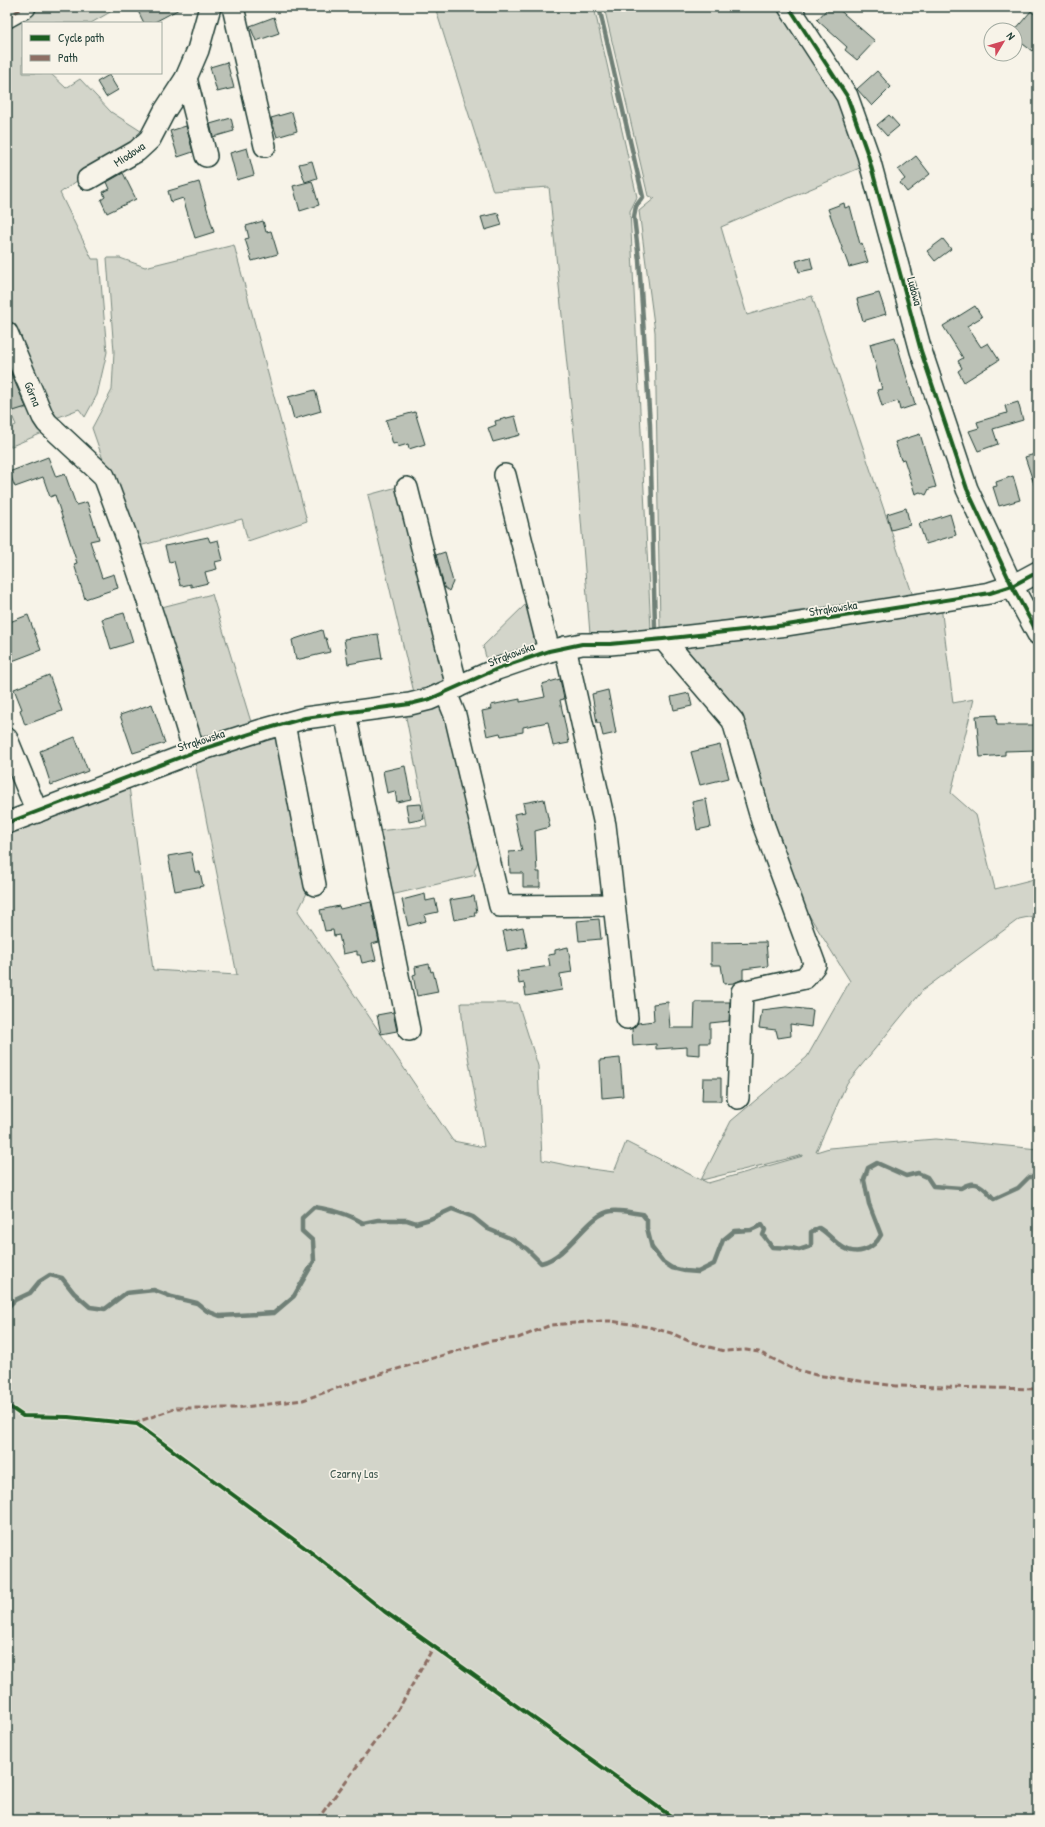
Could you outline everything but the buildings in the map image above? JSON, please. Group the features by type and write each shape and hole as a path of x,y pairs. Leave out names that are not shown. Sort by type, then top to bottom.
{"street":[{"path":"7,17 25,7"},
{"name":"Miodowa","path":"88,179 145,145 186,78 198,50 210,7"},
{"path":"233,7 265,146"},
{"name":"Ludowa","path":"789,7 847,96 868,155 921,351 967,489 1012,586 1038,634"},
{"path":"186,78 206,156"},
{"name":"Górna","path":"7,333 43,417 54,430 104,476 127,538 155,622 194,752"},
{"path":"505,475 557,649 605,825 627,1018"},
{"path":"406,488 452,690 455,715 500,906 614,905"},
{"name":"Strąkowska","path":"7,823 194,752 305,718 410,704 452,690 497,669 557,649 582,644 610,644 787,625 990,593 1012,586 1038,572"},
{"path":"663,639 721,704 733,721 762,821 815,965 805,978 742,992 738,1098"},
{"path":"345,713 409,1030"},
{"path":"284,724 315,885"},
{"path":"7,739 38,812"}],"green space":[{"path":"40,7 119,7 93,22 22,22 22,74 51,74 66,88 80,79 111,112 144,133 60,193 92,259 99,259 107,352 97,395 85,417 79,409 51,420 7,322 7,76 9,74 7,71 7,26"},
{"path":"435,7 594,7 637,197 630,211 651,630 590,634 575,444 549,187 493,191"},
{"path":"604,7 782,7 850,120 862,167 721,227 747,315 812,296 913,596 693,625 660,627 655,332 639,211 655,198 648,196"},
{"path":"234,245 307,521 248,541 242,519 139,546 108,474 92,428 112,390 114,352 107,258 120,258 145,267"},
{"path":"16,394 23,409 33,406 45,432 7,448 7,429 16,425 7,404"},
{"path":"401,486 449,682 415,697 368,495"},
{"path":"212,594 251,722 207,743 197,737 158,608"},
{"path":"528,602 543,641 461,678 487,661 483,646"},
{"name":"Czarny Las","path":"941,606 953,703 974,699 951,793 976,815 995,889 1038,878 1038,915 1019,919 923,990 847,1083 816,1152 829,1148 935,1139 1038,1149 1038,1820 7,1820 7,830 129,786 153,970 237,975 195,763 276,732 309,889 298,911 453,1141 484,1147 463,1028 461,1003 518,1003 538,1066 542,1160 576,1167 614,1172 626,1142 701,1180 731,1121 807,1057 850,981 807,912 801,906 750,745 684,648 690,644","holes":["803,1155 803,1156 708,1183 702,1180"]},
{"path":"436,703 445,707 479,859 474,871 476,875 391,895 377,831 427,826 405,712"}],"waterway":[{"path":"599,7 643,197 636,206 634,217 639,260 650,425 655,628"},
{"path":"7,1308 15,1300 30,1293 39,1282 50,1275 62,1278 74,1293 90,1307 105,1309 126,1293 154,1290 172,1297 197,1303 207,1311 220,1316 274,1313 294,1296 314,1261 313,1241 302,1231 302,1218 314,1207 339,1212 363,1223 378,1220 407,1220 416,1223 430,1219 452,1209 473,1217 488,1229 512,1239 527,1249 541,1263 551,1259 561,1252 587,1226 603,1214 612,1211 642,1214 647,1220 647,1228 652,1248 663,1262 672,1268 698,1272 714,1264 723,1240 734,1231 751,1230 762,1225 765,1230 763,1235 772,1247 792,1248 799,1250 811,1246 811,1232 819,1228 838,1244 847,1249 858,1251 869,1248 881,1235 869,1204 864,1180 868,1168 877,1163 906,1176 918,1173 927,1177 933,1186 961,1188 971,1184 979,1185 994,1199 1018,1188 1029,1177 1038,1177"}],"marked path":[{"path":"7,17 25,7"},
{"path":"134,1423 177,1408 235,1408 303,1400 354,1382 490,1341 518,1338 551,1325 601,1321 611,1321 649,1327 671,1333 691,1342 724,1351 746,1350 759,1352 791,1368 816,1375 896,1386 1038,1389"},
{"path":"317,1820 397,1712 434,1646"}],"cycle path":[{"path":"789,7 847,96 868,155 921,351 967,489 1012,586 1038,634"},
{"path":"7,823 194,752 262,730 305,718 410,704 430,699 497,669 549,651 582,644 610,644 787,625 990,593 1012,586 1038,572"},
{"path":"7,1405 23,1416 68,1417 137,1424 312,1553 384,1611 676,1820"}]}
